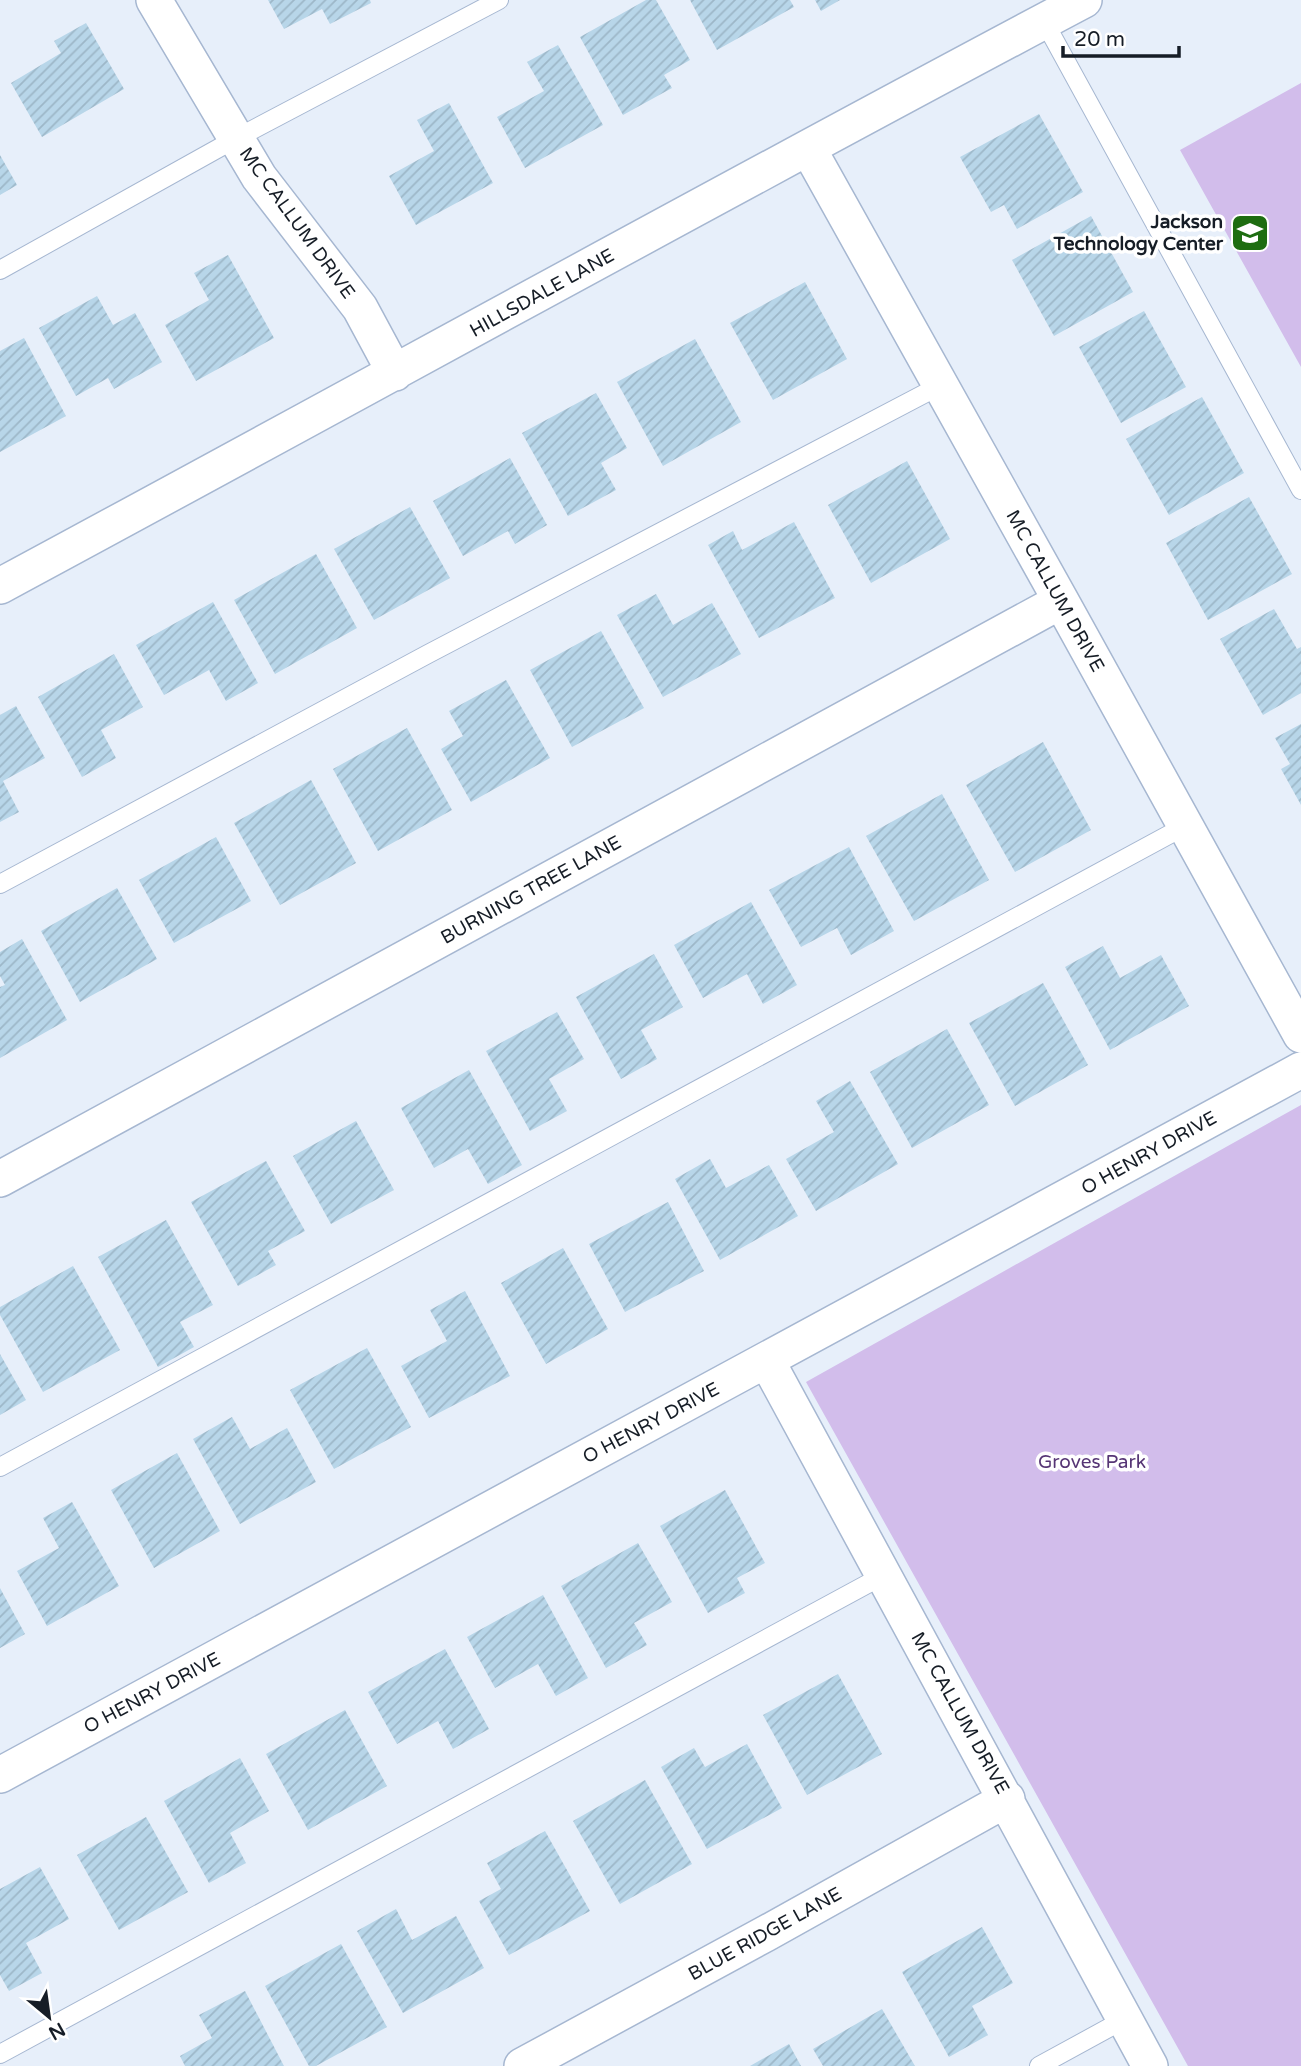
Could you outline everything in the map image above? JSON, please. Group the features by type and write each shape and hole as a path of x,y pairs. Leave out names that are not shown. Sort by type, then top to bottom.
{"street":[{"name":"MC CALLUM DRIVE","path":"154,0 259,177 360,308 395,373"},
{"name":"HILLSDALE LANE","path":"0,586 1084,0"},
{"name":"MC CALLUM DRIVE","path":"808,148 1301,1035"},
{"name":"BURNING TREE LANE","path":"0,1179 1062,601"},
{"name":"O HENRY DRIVE","path":"0,1775 1301,1070"},
{"name":"MC CALLUM DRIVE","path":"767,1361 1150,2066"},
{"name":"BLUE RIDGE LANE","path":"522,2066 1007,1799"}],"lane":[{"path":"0,270 235,139 499,0"},
{"path":"1044,21 1301,490"},
{"path":"0,884 428,654 941,386"},
{"path":"0,1467 1185,826"},
{"path":"0,2054 884,1575"},
{"path":"1039,2066 1125,2019"}],"green space":[{"path":"1301,83 1301,367 1180,150"},
{"name":"Groves Park","path":"1301,1105 1301,2066 1188,2066 806,1382"}],"building":[{"path":"268,0 370,0 371,3 330,24 322,9 284,29"},
{"path":"646,0 656,0 690,60 664,75 672,88 623,115 580,37"},
{"path":"690,0 790,0 794,7 717,50"},
{"path":"815,0 840,0 821,11"},
{"path":"86,23 124,89 42,137 11,83 61,53 54,41"},
{"path":"558,45 603,125 525,168 497,117 544,91 527,62"},
{"path":"449,103 493,183 416,225 389,176 434,151 417,120"},
{"path":"1039,114 1083,192 1017,229 1004,205 991,212 960,157"},
{"path":"0,155 17,185 0,195"},
{"path":"1091,216 1133,292 1054,336 1012,260"},
{"path":"228,255 274,338 196,381 165,325 209,300 194,273"},
{"path":"805,282 847,359 773,400 730,323"},
{"path":"97,296 113,325 135,313 162,362 114,389 108,378 76,396 39,328"},
{"path":"1144,311 1186,387 1121,423 1079,347"},
{"path":"24,338 66,416 0,452 0,351"},
{"path":"695,339 741,422 663,466 617,382"},
{"path":"596,393 627,448 601,463 616,490 568,516 522,433"},
{"path":"1202,397 1244,473 1169,515 1126,439"},
{"path":"510,458 547,525 515,544 508,531 463,556 433,501"},
{"path":"907,461 950,539 871,583 828,505"},
{"path":"1249,497 1292,574 1208,620 1166,543"},
{"path":"410,507 450,578 374,620 334,549"},
{"path":"794,522 835,598 759,638 708,545 733,531 742,550"},
{"path":"316,554 357,628 275,674 234,600"},
{"path":"656,594 673,625 712,603 741,654 663,697 617,615"},
{"path":"213,602 258,683 226,701 209,670 164,695 136,645"},
{"path":"1274,609 1297,649 1301,647 1301,693 1263,715 1220,639"},
{"path":"601,631 644,708 572,747 530,670"},
{"path":"114,654 143,707 101,730 116,758 82,777 38,697"},
{"path":"506,680 550,758 471,802 441,749 463,736 449,711"},
{"path":"16,706 45,758 3,781 19,812 0,822 0,715"},
{"path":"1301,724 1301,805 1281,769 1290,764 1275,738"},
{"path":"407,728 452,810 378,851 333,769"},
{"path":"1043,742 1091,830 1015,872 966,785"},
{"path":"311,780 356,863 280,905 234,823"},
{"path":"942,794 989,880 914,921 866,836"},
{"path":"216,837 251,901 174,943 139,880"},
{"path":"849,847 894,931 851,955 837,928 801,947 769,890"},
{"path":"117,888 157,959 80,1002 41,931"},
{"path":"751,902 797,985 763,1004 747,974 703,998 674,945"},
{"path":"22,939 67,1020 0,1058 0,987 5,985 0,976 0,952"},
{"path":"1103,946 1120,978 1161,955 1189,1006 1110,1050 1065,967"},
{"path":"654,954 683,1007 641,1030 657,1059 621,1079 576,997"},
{"path":"1043,983 1088,1065 1015,1106 969,1023"},
{"path":"557,1012 584,1059 549,1079 567,1111 530,1131 486,1051"},
{"path":"947,1029 989,1105 912,1148 870,1072"},
{"path":"469,1070 522,1165 488,1184 468,1149 434,1168 401,1108"},
{"path":"850,1081 898,1164 816,1211 786,1159 834,1132 816,1101"},
{"path":"356,1121 394,1190 331,1224 293,1156"},
{"path":"710,1159 726,1188 769,1165 798,1216 720,1260 675,1179"},
{"path":"266,1161 305,1231 268,1251 276,1265 238,1286 191,1202"},
{"path":"668,1202 704,1271 625,1312 589,1244"},
{"path":"166,1220 213,1305 180,1322 194,1347 158,1367 98,1257"},
{"path":"563,1248 608,1329 546,1364 501,1283"},
{"path":"73,1266 120,1350 43,1392 0,1315 0,1307"},
{"path":"465,1291 510,1376 429,1418 401,1366 447,1341 430,1310"},
{"path":"367,1348 411,1427 334,1469 290,1390"},
{"path":"0,1354 26,1400 0,1415"},
{"path":"232,1417 250,1449 287,1428 316,1482 240,1524 193,1439"},
{"path":"177,1453 220,1531 154,1568 111,1490"},
{"path":"725,1490 765,1563 737,1578 745,1593 708,1613 660,1526"},
{"path":"72,1502 119,1586 47,1626 17,1571 59,1548 43,1518"},
{"path":"638,1543 672,1602 634,1623 647,1645 606,1668 561,1586"},
{"path":"0,1588 25,1634 0,1648"},
{"path":"543,1595 588,1678 556,1696 538,1664 495,1688 467,1637"},
{"path":"445,1649 489,1729 453,1749 438,1721 397,1744 368,1692"},
{"path":"838,1674 882,1754 807,1795 763,1715"},
{"path":"345,1710 387,1786 308,1830 266,1754"},
{"path":"747,1744 782,1808 707,1849 661,1767 694,1748 705,1767"},
{"path":"240,1758 269,1811 230,1833 246,1863 209,1883 164,1801"},
{"path":"645,1780 692,1864 620,1904 573,1821"},
{"path":"146,1817 188,1892 119,1930 77,1855"},
{"path":"545,1831 590,1911 509,1955 479,1901 501,1889 487,1863"},
{"path":"40,1867 69,1919 26,1943 42,1973 9,1991 0,1975 0,1889"},
{"path":"396,1909 412,1940 456,1916 484,1968 403,2013 357,1931"},
{"path":"982,1927 1013,1983 972,2006 988,2035 949,2057 902,1972"},
{"path":"341,1944 387,2027 316,2066 309,2066 265,1986"},
{"path":"245,1991 284,2066 185,2066 180,2056 212,2038 199,2015"},
{"path":"882,2009 915,2066 823,2066 813,2049"},
{"path":"789,2044 801,2066 750,2066"}],"place":[{"name":"Jackson Technology Center","path":"1250,233"}]}
